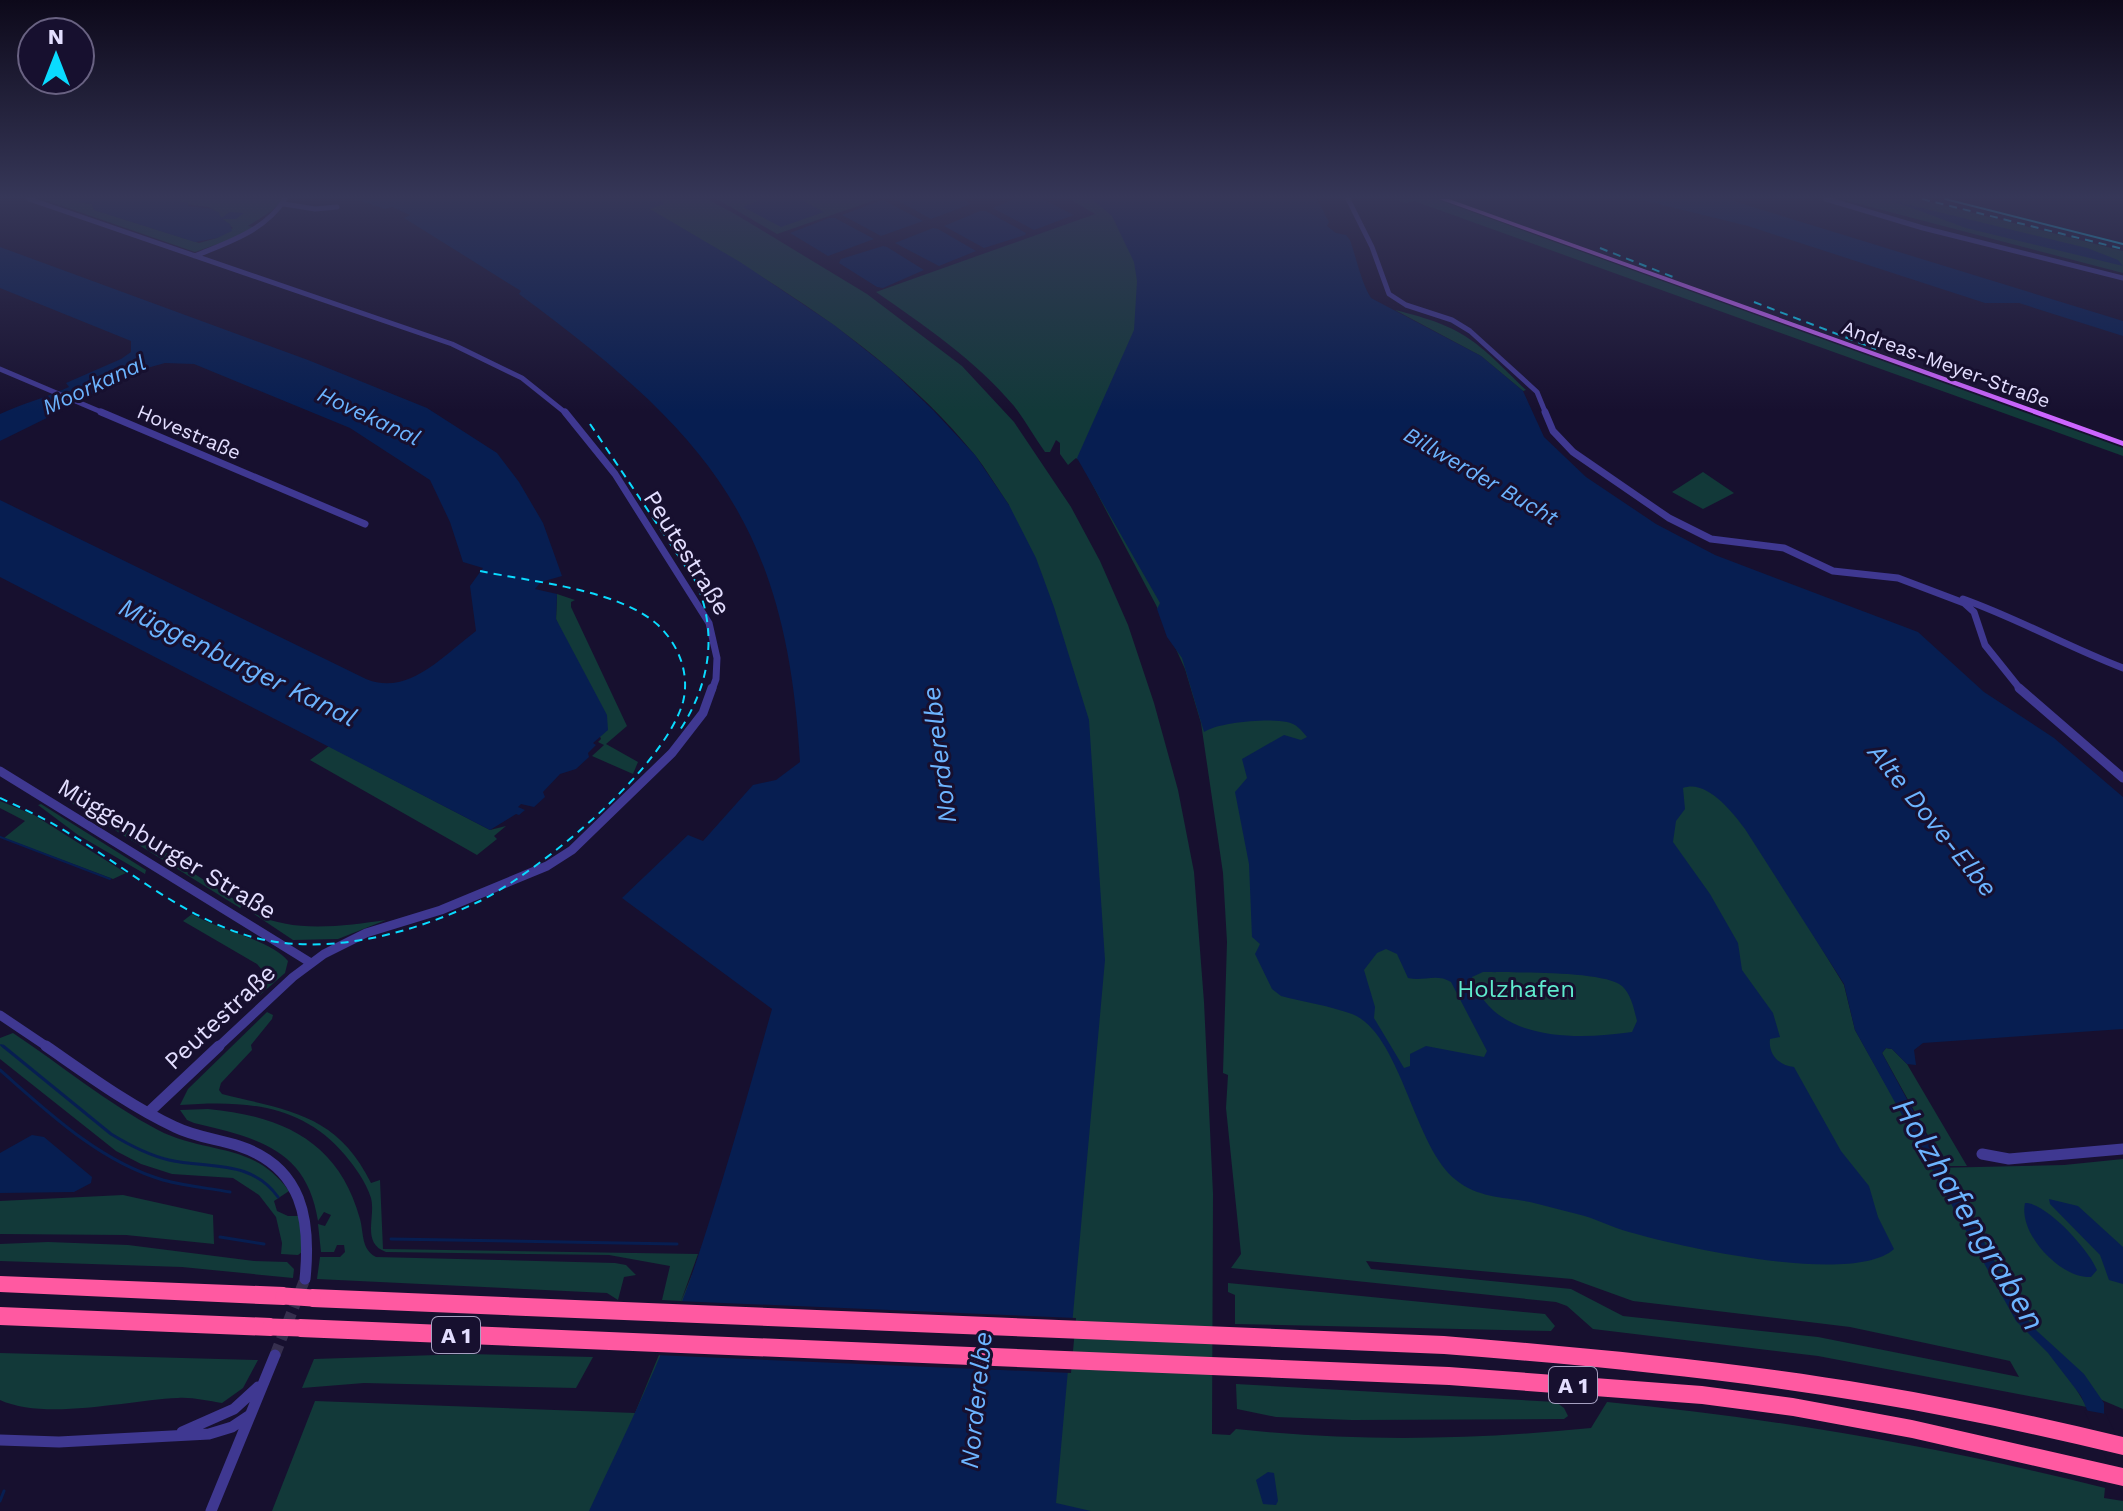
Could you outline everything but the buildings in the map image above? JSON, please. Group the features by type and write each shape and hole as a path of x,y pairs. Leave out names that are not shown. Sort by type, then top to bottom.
{"highway":[{"name":"A 1","path":"0,1284 1459,1346 1694,1366 1916,1400 2122,1446"},
{"name":"A 1","path":"0,1316 1325,1370 1702,1395 1793,1407 1912,1429 2123,1477"}],"main road":[{"name":"Andreas-Meyer-Straße","path":"1638,270 2123,444"}],"street":[{"name":"Peutestraße","path":"149,1112 311,963 366,933 451,906 547,866 572,850 672,753 695,726 716,679 716,643 709,623 595,447 565,412 503,367 471,352 233,270"},
{"path":"1380,270 1389,294 1406,305 1467,328 1537,392 1553,431 1561,442 1651,506 1711,539 1784,548 1833,571 1898,578 2004,613 2066,646 2123,668"},
{"path":"2089,270 2123,278"},
{"name":"Hovestraße","path":"0,369 365,524"},
{"path":"1940,592 1974,612 2004,613"},
{"path":"1974,612 1985,645 2026,697 2123,778"},
{"name":"Müggenburger Straße","path":"0,771 311,963"},
{"path":"0,1015 177,1129 256,1151 284,1170 298,1191 307,1216 310,1249 305,1279"},
{"path":"1982,1154 2009,1159 2123,1149"},
{"path":"211,1511 275,1355"},
{"path":"170,1436 222,1416 242,1403 264,1380"},
{"path":"0,1440 59,1442 217,1433 250,1415"}],"green space":[{"path":"750,270 827,270 867,294 962,366 1014,422 1071,507 1100,561 1128,625 1178,790 1194,872 1213,1194 1212,1434 1230,1435 1236,1429 1325,1436 1414,1438 1546,1432 1591,1428 1607,1402 1795,1425 1982,1460 2105,1488 2104,1498 2123,1501 2123,1511 272,1511 315,1401 635,1413 1009,505 974,454 940,416 864,348"},
{"name":"Holzhafen","path":"939,270 1171,270 1719,781 1844,985 1855,1030 1933,1168 2064,1165 2123,1159 2123,1409 2076,1389 2087,1407 1818,1356 1593,1329 1567,1306 1556,1302 1231,1268 1241,1254 1226,1108 1228,1075 1223,1073 1227,942 1223,873 1201,723 1185,669 1156,605 1080,461 1076,458 1068,465 1060,454 1060,443 1056,440 1050,452 1045,452 1014,406 983,374 931,331 876,292","holes":["1366,1261 1572,1279 1633,1301 1850,1327 2010,1361 2019,1377 1818,1337 1623,1316 1571,1289 1371,1269"]},
{"path":"1604,270 1631,270 2123,448 2123,456"},
{"path":"1395,310 1438,323 1468,338 1526,390 1523,391 1481,356"},
{"path":"1703,472 1734,493 1703,509 1672,492"},
{"path":"557,594 575,600 571,602 571,607 627,726 606,744 638,762 633,774 592,756 604,745 598,742 601,739 556,619"},
{"path":"329,746 490,830 506,826 494,836 497,839 477,855 310,760"},
{"path":"69,794 175,858 170,863 176,862 243,905 240,908 65,799"},
{"path":"0,801 34,815 126,873 113,879 4,838 25,821 0,808"},
{"path":"41,804 146,870 145,874 78,835 38,805"},
{"path":"251,912 300,926 335,926 386,920 338,939 293,940"},
{"path":"192,914 280,953 288,961 285,973 260,995 257,993 262,970 257,964 183,921"},
{"path":"267,1012 273,1015 272,1019 251,1045 252,1050 221,1083 219,1090 222,1094 290,1111 327,1129 343,1142 371,1183 380,1180 383,1249 698,1254 681,1301 662,1300 670,1266 609,1255 386,1252 378,1248 371,1229 371,1198 360,1175 328,1138 310,1125 291,1115 249,1105 180,1105 188,1089"},
{"path":"13,1033 102,1096 158,1130 176,1138 244,1156 275,1175 289,1191 274,1201 277,1211 288,1216 300,1216 302,1252 298,1255 281,1254 282,1243 276,1217 259,1195 233,1178 172,1174 141,1164 116,1151 0,1059 0,1038"},
{"path":"1886,1048 1892,1049 1907,1064 1967,1166 1945,1166 1882,1053"},
{"path":"208,1109 260,1118 284,1127 322,1152 351,1192 365,1245 376,1257 615,1263 626,1265 636,1275 624,1277 618,1300 607,1293 317,1279 320,1257 340,1257 345,1252 344,1245 337,1245 334,1252 321,1252 318,1224 325,1226 331,1215 324,1212 318,1221 303,1177 275,1150 238,1134 194,1123 187,1120 180,1110"},
{"path":"123,1195 213,1215 214,1244 126,1235 0,1234 0,1201"},
{"path":"0,1244 128,1245 254,1261 287,1262 294,1269 293,1278 182,1267 0,1261"},
{"path":"1228,1283 1545,1314 1555,1326 1551,1331 1235,1324 1235,1295 1228,1292"},
{"path":"0,1353 258,1360 243,1388 222,1403 178,1398 88,1408 40,1409 0,1400"},
{"path":"468,1354 593,1357 576,1388 364,1383 302,1388 314,1359"},
{"path":"1236,1384 1556,1402 1568,1416 1564,1419 1352,1420 1276,1417 1237,1409"}],"water":[{"path":"0,270 61,270 308,360 427,408 497,453 519,482 543,523 562,576 541,582 535,589 557,594 556,619 607,715 608,730 593,743 596,745 588,753 589,757 576,769 560,774 543,792 545,797 534,807 521,804 518,807 525,810 490,830 0,577 0,500 366,679 381,683 411,678 425,671 476,631 470,586 483,568 463,562 450,522 430,480 350,428 194,364 165,363 147,368 94,394 84,393 58,406 61,411 0,441 0,414 69,387 66,383 121,359 131,352 131,341 0,288"},
{"name":"Norderelbe","path":"487,270 751,270 834,325 891,370 933,410 975,455 1009,505 1036,558 1089,720 1105,960 1056,1503 1091,1511 589,1511 654,1370 689,1283 772,1009 622,898 688,835 703,841 753,785 776,780 800,762 792,679 777,607 755,545 725,490 687,439 640,392 519,294 521,291"},
{"path":"849,270 924,270 883,288"},
{"name":"Holzhafen","path":"1135,270 1359,270 1371,298 1481,356 1523,391 1544,437 1586,477 1656,524 1715,555 1918,632 1984,692 2054,738 2123,797 2123,1029 1923,1043 1914,1050 1916,1065 1907,1064 1892,1049 1886,1048 1882,1053 2022,1312 2037,1331 2084,1374 2104,1403 2104,1413 2123,1455 2123,1492 2081,1396 2048,1353 2016,1321 1855,1030 1844,984 1745,829 1726,806 1709,792 1692,786 1683,788 1685,809 1676,821 1673,842 1710,894 1738,943 1742,970 1773,1013 1780,1037 1770,1039 1773,1055 1780,1062 1794,1067 1841,1151 1869,1186 1878,1217 1894,1249 1873,1260 1806,1264 1725,1254 1653,1239 1584,1216 1492,1196 1464,1186 1441,1164 1395,1066 1369,1025 1352,1014 1281,996 1272,989 1255,954 1260,944 1252,937 1249,864 1235,792 1247,778 1242,759 1284,735 1301,740 1307,737 1294,724 1279,721 1232,723 1204,732 1182,658 1167,637 1157,609 1160,603 1077,458 1134,330","holes":["1386,949 1397,954 1408,978 1440,978 1451,982 1487,1051 1484,1057 1426,1046 1410,1054 1410,1066 1404,1068 1374,1018 1375,1007 1364,970 1377,953","1483,972 1596,977 1622,986 1632,1002 1637,1021 1632,1032 1562,1035 1517,1025 1498,1014 1483,998 1472,977"]},
{"path":"1882,270 1956,270 2123,321 2123,336 2019,303 1985,303"},
{"path":"32,1135 44,1137 92,1177 91,1183 74,1192 0,1193 0,1153"},
{"path":"2049,1199 2078,1206 2123,1247 2123,1284 2109,1280 2100,1255 2050,1204"},
{"path":"2025,1203 2044,1210 2077,1240 2097,1270 2091,1277 2067,1271 2044,1252 2028,1228"},
{"path":"1268,1472 1274,1473 1276,1505 1263,1504 1256,1480"}],"pier":[{"path":"677,1301 1076,1318 1071,1373 655,1355"},
{"path":"2084,1410 2106,1414 2123,1450 2123,1496"}],"waterway":[{"path":"0,837 110,879"},
{"path":"1,1045 5,1048"},
{"path":"3,1046 125,1142 169,1160 242,1171 255,1176 278,1197"},
{"path":"0,1070 76,1134 117,1161 163,1180 230,1192"},
{"path":"220,1237 264,1244"},
{"path":"391,1239 677,1244"},
{"path":"0,1501 4,1491"}],"tunnel":[{"path":"275,1355 305,1279"}],"railway":[{"path":"1654,270 1673,277"},
{"path":"1754,302 1876,349"},
{"path":"590,424 696,582 703,601 709,639 708,658 698,695 680,730"},
{"path":"0,798 62,829 198,915 254,937 309,944 358,940 408,929 478,902 533,868 626,787 671,729 685,691 684,671 672,642 658,625 641,613 598,595 480,571"}],"water label":[{"name":"Moorkanal","path":"94,385"},
{"name":"Hovekanal","path":"369,416"},
{"name":"Billwerder Bucht","path":"1481,476"},
{"name":"Müggenburger Kanal","path":"238,662"},
{"name":"Alte Dove-Elbe","path":"1933,820"},
{"name":"Holzhafengraben","path":"1969,1214"}]}
